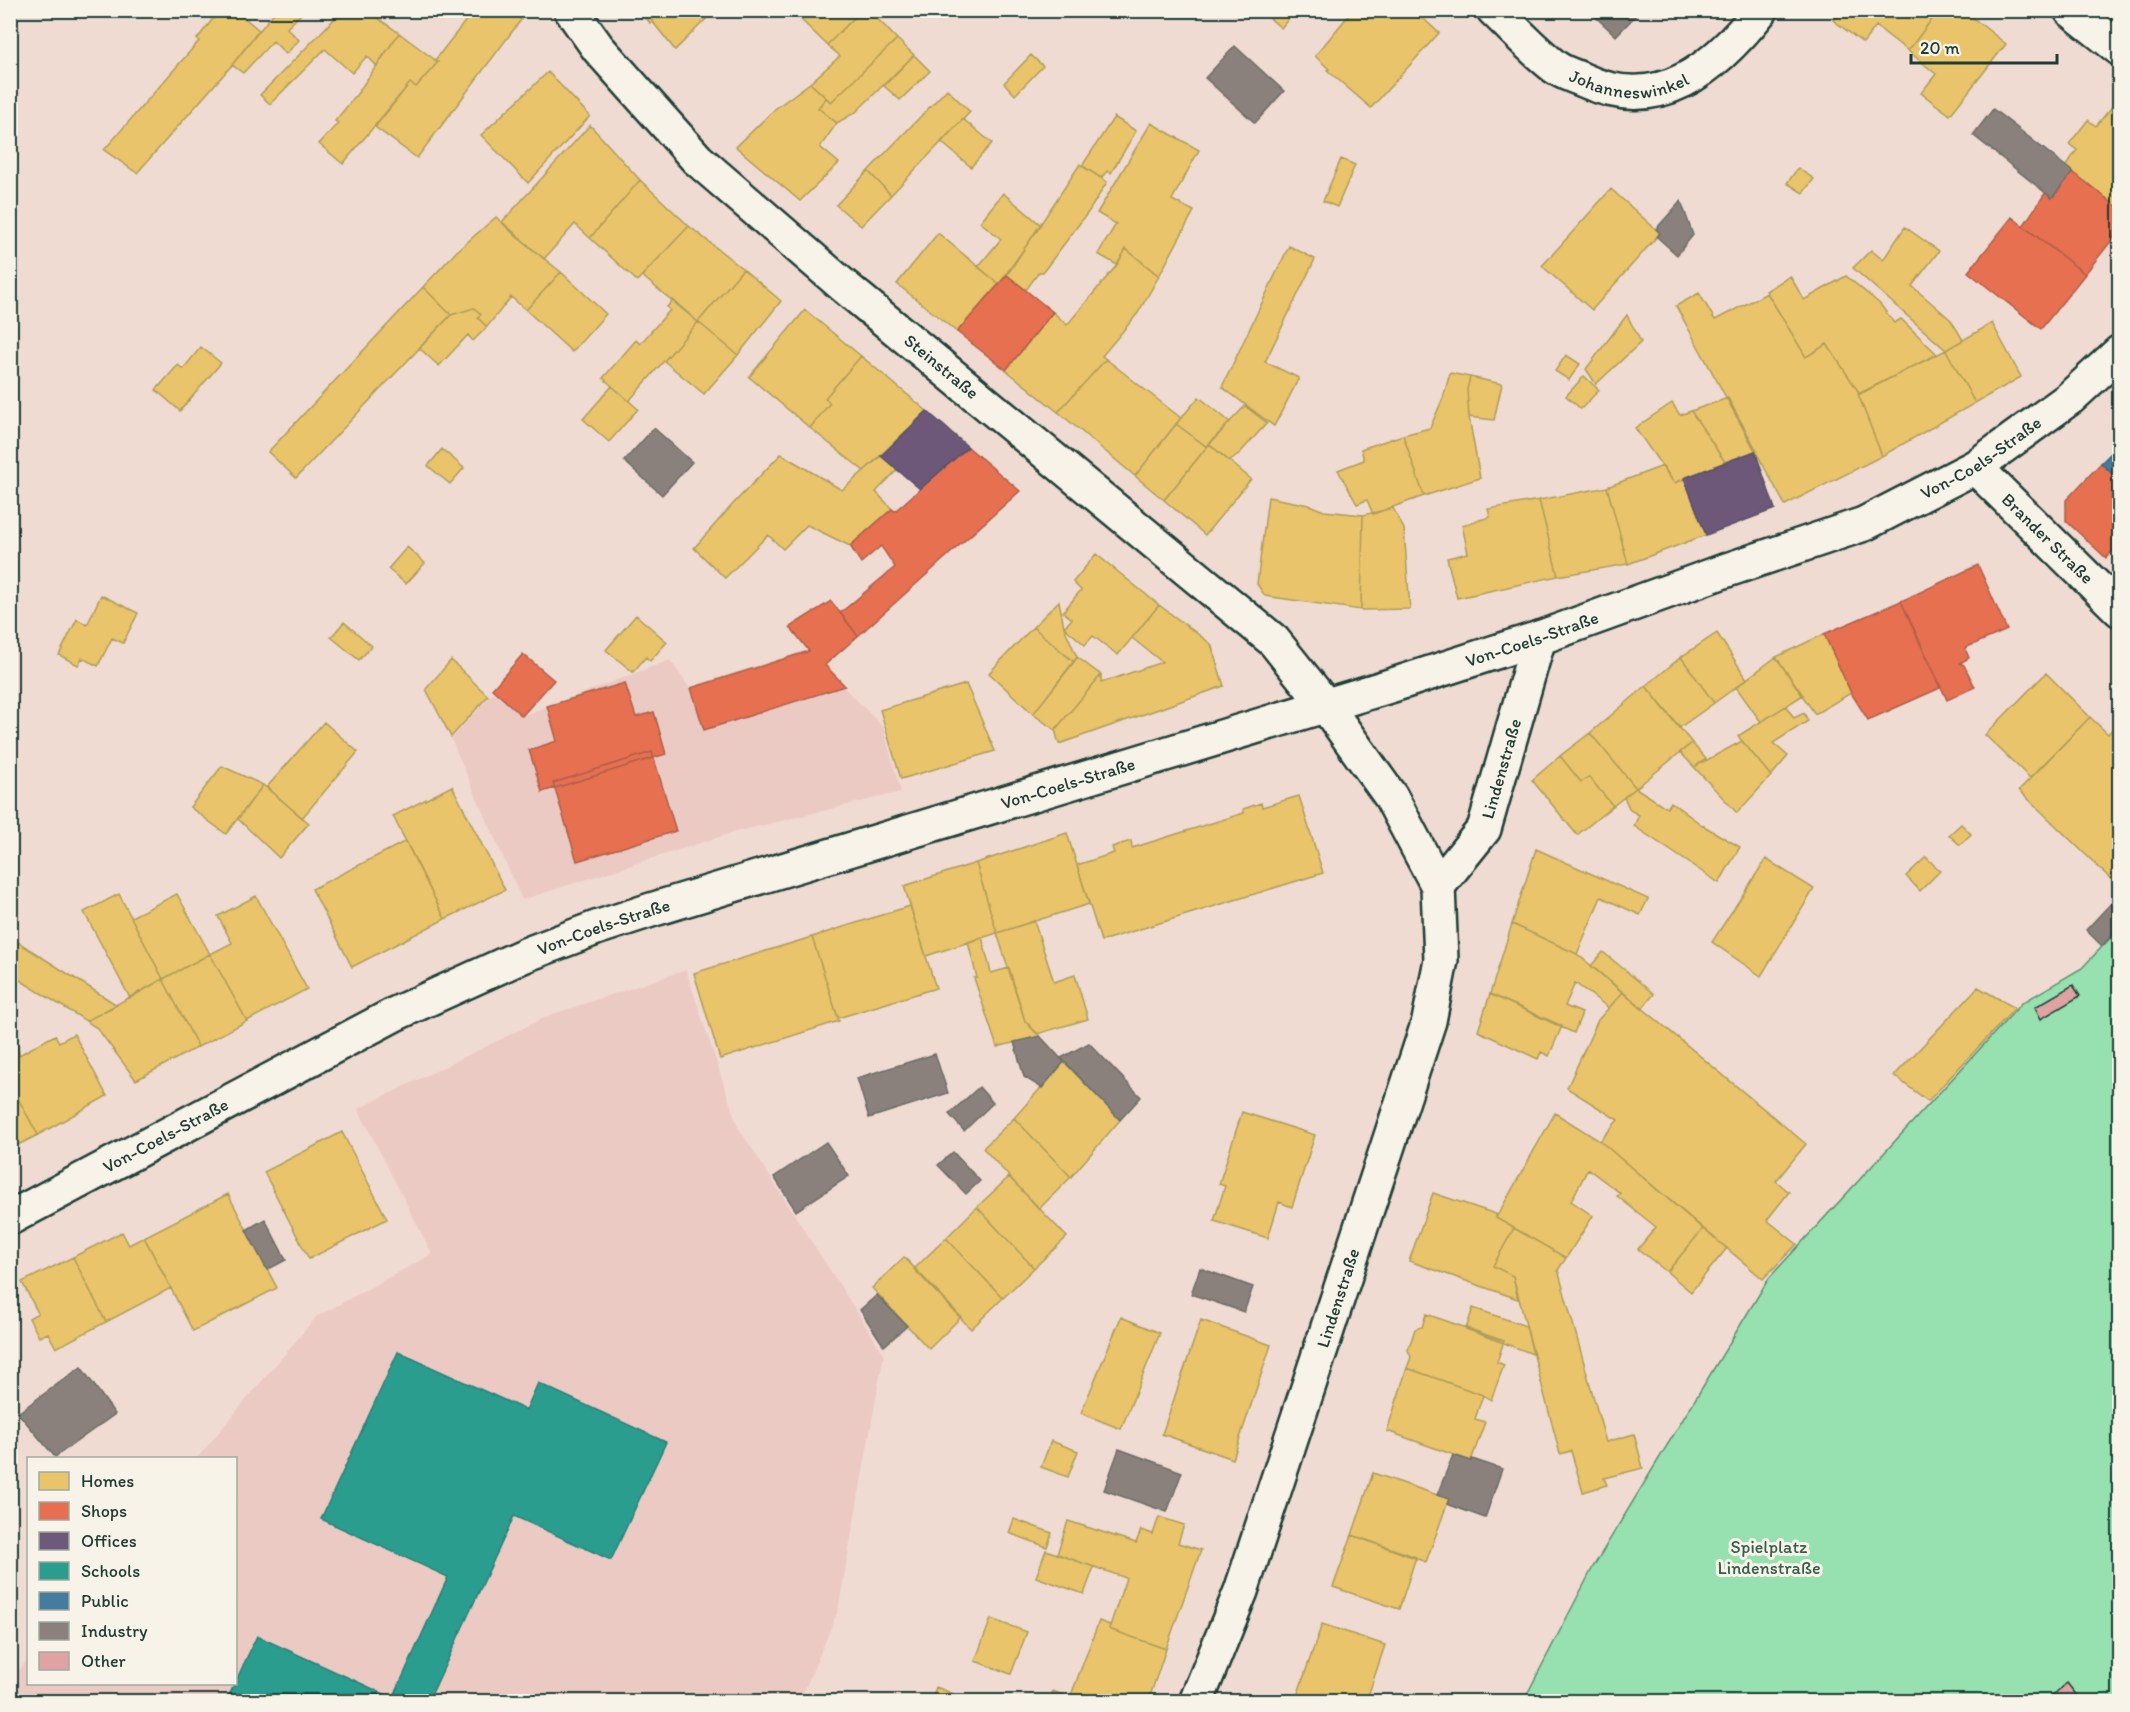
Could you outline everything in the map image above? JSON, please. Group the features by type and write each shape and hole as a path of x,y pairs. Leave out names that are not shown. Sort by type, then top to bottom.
{"street":[{"name":"Steinstraße","path":"571,10 598,48 697,159 845,287 1274,641 1326,706"},
{"name":"Johanneswinkel","path":"1494,10 1556,68 1600,88 1643,94 1690,78 1738,40 1761,10"},
{"path":"2071,10 2120,48"},
{"name":"Von-Coels-Straße","path":"10,1218 395,1014 565,939 706,893 1326,706 1539,639 1724,571 1864,524 1975,467 2070,399 2120,352"},
{"name":"Brander Straße","path":"1975,467 2120,610"},
{"name":"Lindenstraße","path":"1438,886 1484,829 1539,639"},
{"name":"Lindenstraße","path":"1196,1701 1241,1591 1429,1022 1441,960 1438,886 1391,797 1326,706"}],"shaded area":[{"path":"807,650 883,727 901,792 735,832 522,900 451,739 493,693 522,716 670,660 689,687"},
{"path":"686,970 738,1127 884,1354 838,1611 800,1701 11,1702 11,1680 27,1660 27,1685 237,1685 237,1457 198,1457 316,1317 432,1254 358,1109 550,1015"}],"green space":[{"name":"Spielplatz Lindenstraße","path":"2119,929 2119,1701 1523,1702 1593,1567 1769,1278 2022,1003 2082,968"}],"building: Homes":[{"path":"220,10 235,10 259,30 232,65 137,173 104,150 199,41 197,39"},
{"path":"276,10 305,10 287,28 299,40 286,54 273,41 243,73 232,65"},
{"path":"343,10 366,10 399,33 377,66 367,56 352,73 325,49 270,104 260,95"},
{"path":"474,10 513,10 521,20 417,158 375,127 410,83 416,87 438,62 435,60"},
{"path":"640,10 715,10 675,50"},
{"path":"791,10 862,10 827,45"},
{"path":"862,10 869,10 897,39 831,102 810,83 840,56 827,45"},
{"path":"1260,10 1296,10 1281,28"},
{"path":"1353,10 1414,10 1439,33 1371,108 1327,70 1329,69 1315,56"},
{"path":"1841,10 1939,10 1908,51 1876,26 1863,43 1833,20"},
{"path":"1939,10 1963,10 2006,44 1950,115 1921,93 1936,74 1908,51"},
{"path":"399,33 438,62 416,87 410,83 343,164 319,144 338,123 335,121 357,94"},
{"path":"897,39 914,55 856,112 837,123 818,108 826,98 831,102"},
{"path":"914,55 930,71 900,100 884,86"},
{"path":"1031,55 1043,66 1015,95 1004,83"},
{"path":"548,72 590,116 528,183 481,135"},
{"path":"810,83 826,98 818,108 837,123 820,147 839,163 800,201 736,147 776,108"},
{"path":"947,89 970,112 891,195 868,171"},
{"path":"2120,97 2120,209 2065,167 2077,150 2069,144 2088,120 2096,126"},
{"path":"1114,117 1136,131 1111,173 1107,171 1101,178 1082,166"},
{"path":"963,119 992,143 971,167 941,142"},
{"path":"1151,123 1199,150 1172,200 1194,211 1159,276 1126,249 1117,265 1098,254 1116,224 1097,213"},
{"path":"590,125 640,180 590,238 575,224 544,259 502,222"},
{"path":"1341,159 1355,165 1337,207 1323,201"},
{"path":"1080,164 1107,182 1089,211 1043,272 1039,272 1026,290 1007,275"},
{"path":"1798,168 1814,179 1803,193 1787,183"},
{"path":"868,171 891,195 861,226 836,205"},
{"path":"640,180 689,226 637,281 590,238"},
{"path":"1611,189 1660,233 1592,310 1542,266"},
{"path":"1003,193 1041,225 999,284 978,267 1001,239 980,222"},
{"path":"496,217 561,272 526,310 511,297 487,327 478,318 481,314 474,308 451,315 423,287 456,252"},
{"path":"689,226 743,269 698,322 642,276"},
{"path":"1905,227 1939,251 1912,286 1951,320 1963,340 1946,350 1853,268 1871,250 1883,260"},
{"path":"938,233 999,284 957,332 897,284"},
{"path":"1289,246 1315,259 1265,362 1299,378 1274,426 1222,387"},
{"path":"1126,249 1159,276 1138,313 1102,356 1106,359 1058,412 1006,370 1053,312 1067,325 1117,265"},
{"path":"743,269 781,301 738,355 698,322"},
{"path":"561,272 606,314 572,352 526,310"},
{"path":"1790,276 1804,300 1846,276 1880,304 1894,323 1901,319 1937,354 1860,394 1827,344 1806,357 1766,291"},
{"path":"423,287 451,315 296,478 268,452"},
{"path":"1699,293 1715,320 1767,293 1806,357 1827,344 1860,394 1858,394 1882,456 1785,505 1676,306"},
{"path":"673,300 698,322 629,401 603,378 636,340 640,344 670,310 667,307"},
{"path":"474,308 481,314 478,318 487,327 473,341 468,335 439,366 419,348 451,315"},
{"path":"805,310 861,356 825,398 830,403 810,428 749,377"},
{"path":"1627,315 1641,342 1596,384 1586,369"},
{"path":"698,322 738,355 704,394 664,361"},
{"path":"1992,323 2021,377 1975,403 1946,350"},
{"path":"201,347 221,363 180,411 156,390 178,365 183,369"},
{"path":"1946,350 1975,403 1882,456 1858,394"},
{"path":"1566,355 1580,364 1569,380 1555,371"},
{"path":"861,356 927,411 864,471 810,428 830,403 825,398"},
{"path":"1106,359 1181,418 1135,476 1058,412"},
{"path":"1450,373 1470,377 1467,390 1469,417 1480,478 1424,496 1403,435 1430,428 1443,398"},
{"path":"1584,376 1599,390 1581,409 1566,396"},
{"path":"1470,377 1502,384 1494,420 1469,417 1467,390"},
{"path":"612,386 638,409 609,442 583,419"},
{"path":"1199,397 1230,422 1207,447 1176,424"},
{"path":"1728,398 1757,451 1725,462 1691,411"},
{"path":"1672,403 1680,415 1691,411 1725,462 1674,483 1635,428"},
{"path":"1245,406 1267,423 1240,453 1229,461 1209,444"},
{"path":"1176,424 1207,447 1164,500 1135,476"},
{"path":"1403,435 1424,496 1373,514 1367,500 1357,504 1338,470 1364,460 1361,449"},
{"path":"1209,444 1251,479 1205,535 1164,500"},
{"path":"442,449 464,468 450,484 428,466"},
{"path":"781,454 842,490 881,456 897,470 876,492 892,509 850,546 807,525 783,549 768,535 725,578 694,548"},
{"path":"1663,466 1674,483 1685,479 1706,535 1628,564 1607,487"},
{"path":"1607,487 1628,564 1558,576 1539,500"},
{"path":"1268,497 1309,505 1324,511 1363,515 1361,610 1265,596 1257,584"},
{"path":"1539,500 1558,576 1457,598 1447,558 1468,553 1462,525 1490,517 1488,509"},
{"path":"1393,508 1404,529 1410,609 1361,610 1363,515"},
{"path":"407,547 425,563 406,584 388,569"},
{"path":"1096,554 1159,605 1118,655 1093,636 1085,645 1064,627 1072,619 1063,612 1081,590 1073,582"},
{"path":"101,595 138,613 123,643 112,638 98,666 82,658 78,665 59,655 77,619 87,625"},
{"path":"1059,601 1064,627 1077,657 1074,662 1033,627"},
{"path":"1159,605 1211,644 1224,686 1059,744 1055,730 1101,675 1101,683 1162,662 1132,638"},
{"path":"636,615 667,642 650,661 646,657 633,672 606,650"},
{"path":"344,622 372,646 359,660 331,637"},
{"path":"1033,627 1074,662 1033,714 989,673"},
{"path":"1717,633 1747,679 1714,703 1681,657"},
{"path":"1824,634 1851,693 1815,714 1776,657"},
{"path":"1077,657 1101,675 1055,730 1033,714"},
{"path":"1681,657 1714,703 1679,728 1646,686"},
{"path":"1776,657 1803,695 1761,722 1736,687"},
{"path":"451,660 488,696 451,737 426,689"},
{"path":"2046,673 2090,717 2030,778 1985,735"},
{"path":"966,684 995,751 901,779 880,710"},
{"path":"1646,686 1692,743 1636,788 1590,733"},
{"path":"1786,706 1794,718 1804,713 1808,721 1773,743 1788,756 1771,776 1738,736"},
{"path":"2090,717 2108,734 2114,727 2120,732 2120,888 2019,790"},
{"path":"324,722 358,752 302,818 267,787"},
{"path":"1590,733 1636,788 1613,806 1589,777 1581,782 1560,756"},
{"path":"1742,741 1771,776 1737,813 1694,767"},
{"path":"1692,743 1706,759 1694,767 1680,752"},
{"path":"1560,756 1581,782 1589,777 1613,806 1577,835 1532,780"},
{"path":"222,766 263,785 226,834 190,807"},
{"path":"263,785 309,823 279,858 238,819"},
{"path":"452,786 505,890 445,919 393,816"},
{"path":"1636,788 1667,808 1671,802 1702,825 1740,847 1719,883 1634,826 1639,815 1630,810 1624,797"},
{"path":"1299,796 1323,873 1101,941 1077,865 1114,853 1112,847 1121,844 1131,841 1132,848 1244,813 1243,809 1261,803 1262,807"},
{"path":"1961,824 1971,834 1960,845 1949,835"},
{"path":"1067,833 1089,904 997,933 976,863"},
{"path":"406,841 445,919 352,967 312,889"},
{"path":"1536,849 1648,899 1640,915 1601,897 1577,954 1512,924"},
{"path":"1926,857 1940,871 1920,891 1906,876"},
{"path":"1766,859 1814,889 1761,976 1712,942"},
{"path":"976,863 997,933 926,956 904,886"},
{"path":"119,894 163,979 130,998 84,912"},
{"path":"177,894 210,954 163,979 131,917"},
{"path":"256,896 307,989 247,1021 210,954 232,943 218,916"},
{"path":"910,906 936,988 838,1018 812,937"},
{"path":"1034,921 1054,982 1075,975 1088,1019 1037,1034 1025,1021 997,933"},
{"path":"1512,924 1577,954 1623,992 1609,1008 1575,983 1565,1006 1582,1013 1574,1033 1490,994"},
{"path":"10,937 117,1005 86,1021 10,974"},
{"path":"812,937 839,1021 720,1059 694,973"},
{"path":"982,937 991,973 1009,968 1025,1021 1040,1036 997,1047 974,978 977,978 968,942"},
{"path":"1603,952 1654,994 1642,1009 1591,966"},
{"path":"210,954 247,1021 198,1047 163,979"},
{"path":"163,979 198,1047 136,1080 97,1028 86,1021"},
{"path":"1978,987 2015,1008 1928,1101 1894,1076"},
{"path":"1623,992 1806,1144 1776,1181 1789,1192 1767,1220 1797,1244 1763,1279 1600,1141 1618,1120 1567,1088 1598,1020"},
{"path":"1490,994 1562,1026 1549,1056 1541,1052 1538,1059 1478,1031"},
{"path":"10,1030 18,1045 19,1055 10,1060"},
{"path":"74,1034 107,1096 38,1135 10,1084 10,1060 55,1035 59,1042"},
{"path":"1064,1062 1120,1120 1071,1177 1014,1118"},
{"path":"10,1084 38,1135 10,1149"},
{"path":"1242,1112 1315,1135 1292,1207 1279,1202 1268,1238 1214,1221 1225,1186 1219,1184"},
{"path":"1555,1113 1600,1141 1703,1229 1667,1272 1638,1249 1656,1227 1617,1196 1620,1193 1588,1169 1571,1201 1593,1216 1566,1258 1496,1218"},
{"path":"1014,1118 1071,1177 1039,1209 983,1148"},
{"path":"342,1132 387,1219 309,1259 264,1172"},
{"path":"1009,1177 1067,1237 1034,1268 977,1207"},
{"path":"1433,1193 1496,1214 1496,1218 1514,1228 1493,1266 1513,1276 1518,1299 1409,1261"},
{"path":"228,1194 277,1288 193,1331 144,1237"},
{"path":"977,1207 1034,1268 1003,1298 946,1238"},
{"path":"1514,1228 1566,1258 1558,1270 1606,1442 1634,1434 1643,1468 1604,1478 1607,1485 1583,1492 1571,1451 1560,1454 1513,1276 1493,1266"},
{"path":"1703,1229 1727,1248 1691,1292 1667,1272"},
{"path":"122,1232 129,1245 144,1237 171,1288 106,1322 73,1257"},
{"path":"946,1238 1003,1298 971,1329 914,1269"},
{"path":"73,1257 106,1322 56,1348 48,1333 39,1337 29,1318 38,1313 22,1282"},
{"path":"904,1257 961,1317 929,1349 872,1288"},
{"path":"1473,1308 1526,1326 1533,1354 1466,1329"},
{"path":"1426,1314 1504,1341 1497,1362 1504,1365 1491,1400 1483,1395 1407,1368 1411,1357 1408,1350 1415,1329 1422,1327"},
{"path":"1121,1317 1160,1333 1121,1429 1081,1413"},
{"path":"1201,1320 1271,1345 1233,1459 1162,1434"},
{"path":"1407,1368 1483,1395 1475,1419 1485,1422 1471,1461 1387,1431"},
{"path":"1051,1441 1078,1451 1068,1477 1041,1467"},
{"path":"1373,1473 1449,1499 1426,1562 1352,1535"},
{"path":"1159,1517 1184,1525 1178,1543 1201,1550 1166,1649 1109,1629 1126,1578 1057,1554 1068,1521 1136,1543 1141,1530 1153,1534"},
{"path":"1014,1519 1052,1533 1047,1547 1009,1533"},
{"path":"1352,1535 1416,1557 1399,1609 1333,1587"},
{"path":"1046,1550 1094,1567 1084,1594 1036,1577"},
{"path":"991,1619 1027,1632 1011,1674 975,1661"},
{"path":"1099,1621 1110,1625 1109,1629 1166,1649 1148,1702 1080,1702 1070,1698"},
{"path":"1322,1624 1385,1645 1366,1702 1295,1702"},
{"path":"936,1687 974,1702 931,1702"},
{"path":"1053,1691 1070,1698 1080,1702 1048,1702"}],"building: Shops":[{"path":"2073,172 2120,209 2120,230 2085,274 2023,226 2046,192 2052,198"},
{"path":"2012,217 2085,274 2041,329 1968,272"},
{"path":"1007,275 1053,312 1006,370 957,332"},
{"path":"968,447 1020,491 858,636 840,613 895,567 881,546 861,563 850,546 892,509 895,511"},
{"path":"2101,463 2120,481 2120,544 2106,558 2066,521 2066,500"},
{"path":"1978,565 2007,630 1965,648 1969,658 1960,663 1964,665 1975,687 1947,700 1901,601"},
{"path":"831,601 858,636 825,665 845,686 704,730 691,688 809,651 790,627"},
{"path":"1901,601 1940,688 1868,720 1851,693 1824,634"},
{"path":"523,654 554,680 522,716 492,689"},
{"path":"625,683 636,717 654,712 666,754 542,792 529,750 557,741 547,706"},
{"path":"652,752 676,831 577,861 553,783"}],"building: Offices":[{"path":"927,411 968,447 920,489 881,456"},
{"path":"1755,451 1775,509 1706,535 1684,478"}],"building: Schools":[{"path":"398,1352 526,1410 538,1383 666,1442 611,1560 514,1516 428,1702 226,1702 234,1685 237,1685 237,1679 257,1636 393,1698 448,1577 321,1519"}],"building: Public":[{"path":"2120,444 2120,481 2101,463"}],"building: Industry":[{"path":"1588,10 1641,10 1616,36"},
{"path":"1235,46 1284,91 1255,123 1205,78"},
{"path":"1993,109 2073,172 2052,198 1973,135"},
{"path":"1681,201 1693,235 1677,255 1657,237 1660,233 1656,229"},
{"path":"654,428 692,462 662,495 624,461"},
{"path":"2115,899 2120,903 2120,927 2102,946 2086,930"},
{"path":"1040,1036 1064,1062 1042,1088 1024,1077 1014,1042"},
{"path":"1089,1043 1141,1097 1120,1120 1061,1058"},
{"path":"935,1054 948,1093 869,1118 857,1078"},
{"path":"979,1087 993,1103 964,1131 949,1114"},
{"path":"826,1142 849,1176 796,1211 774,1177"},
{"path":"953,1152 980,1181 966,1194 938,1165"},
{"path":"265,1219 286,1260 267,1270 246,1230"},
{"path":"1200,1268 1253,1287 1244,1312 1191,1294"},
{"path":"877,1295 907,1326 884,1346 860,1310"},
{"path":"81,1367 115,1414 55,1457 18,1413"},
{"path":"1119,1449 1182,1472 1167,1512 1104,1490"},
{"path":"1453,1455 1502,1469 1485,1518 1447,1504 1449,1499 1437,1495"}],"building: Other":[{"path":"2073,985 2080,996 2041,1019 2035,1007"},
{"path":"2067,1683 2082,1702 2049,1702 2048,1699"}]}
